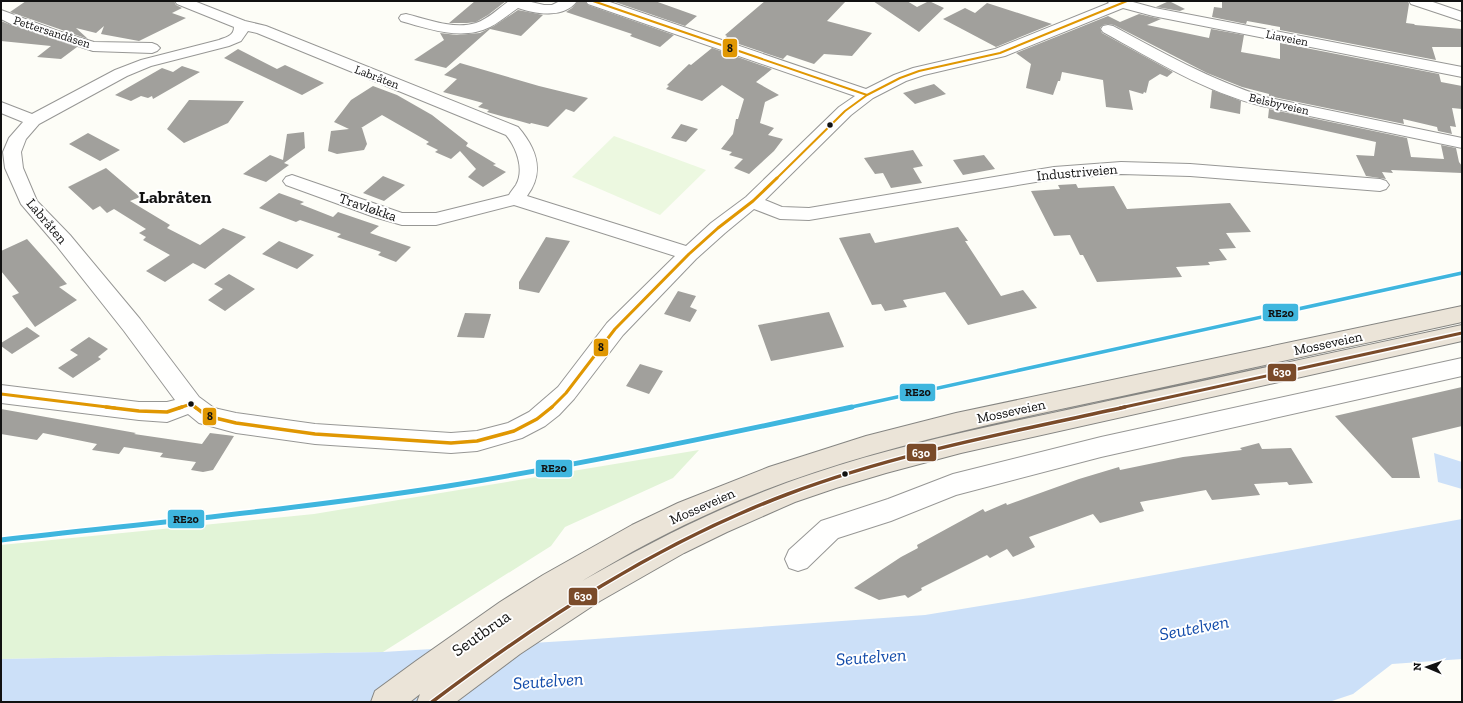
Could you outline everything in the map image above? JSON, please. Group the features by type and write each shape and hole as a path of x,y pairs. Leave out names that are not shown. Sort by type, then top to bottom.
{"highway":[{"name":"Mosseveien","path":"580,569 653,529 731,492 779,473 854,449 991,415 1462,314"},
{"name":"Mosseveien","path":"606,582 650,556 721,521 777,498 849,473 961,443 1462,333"},
{"name":"Seutbrua","path":"386,702 471,639 580,569"},
{"name":"Seutbrua","path":"432,702 520,637 606,582"}],"street":[{"name":"Labråten","path":"182,1 241,25 261,29 512,131 519,138 528,164 527,180 515,198"},
{"path":"406,18 442,28 455,29 481,26 517,2 537,10 559,8 570,1"},
{"path":"593,1 867,95"},
{"path":"1416,1 1462,17"},
{"name":"Labråten","path":"241,25 241,32 236,38 210,47 146,63 127,71 33,120 23,131 14,146 8,170 30,204 63,240 132,325 191,404 207,416 236,424 315,434 452,443 493,437 514,431 537,419 551,408 566,393 615,329 689,254 718,228 753,201 844,113 867,95 900,78 919,71 1000,53 1120,2"},
{"name":"Liaveien","path":"1120,2 1153,12 1462,72"},
{"name":"Pettersandåsen","path":"1,14 53,34 93,46 152,48"},
{"name":"Belsbyveien","path":"1108,29 1196,76 1236,94 1262,101 1462,143"},
{"path":"1,107 33,120"},
{"name":"Industriveien","path":"753,201 776,214 809,214 1054,172 1121,168 1190,170 1380,185"},
{"name":"Travløkka","path":"292,181 402,219 436,219 515,198"},
{"path":"515,198 689,254"},
{"path":"798,559 830,529 891,510 953,485 1101,447 1462,367"},
{"path":"1,394 139,411 167,412 191,404"}],"green space":[{"path":"614,136 706,170 660,215 572,177"},
{"path":"699,450 673,478 565,527 551,546 383,652 1,659 1,545 314,514"}],"water":[{"path":"1434,453 1462,462 1462,489 1438,482"},
{"name":"Seutelven","path":"1462,519 1462,659 1392,664 1353,694 1329,702 1,702 1,659 383,652 581,640 925,615 1023,599"}],"building":[{"path":"26,1 174,1 176,5 182,8 172,13 186,18 139,41 101,34 104,26 96,33 76,28 88,39 10,12"},
{"path":"475,1 506,1 476,22 449,23"},
{"path":"578,1 585,1 588,5 674,35 660,47 630,36 632,34 566,12"},
{"path":"612,1 655,1 697,16 685,26"},
{"path":"765,1 846,1 827,21 872,33 852,56 824,54 814,64 787,55 783,59 724,39 727,36 725,35"},
{"path":"873,1 907,1 917,7 929,1 944,8 919,32"},
{"path":"1169,1 1185,9 1180,11 1156,7"},
{"path":"1222,1 1408,1 1409,4 1406,23 1462,29 1462,47 1432,47 1436,60 1280,30 1280,27 1247,21 1246,24 1212,17 1214,7 1222,8"},
{"path":"987,3 1052,24 996,47 943,19 965,8 975,13"},
{"path":"518,10 543,15 521,36 490,29 446,68 414,60 444,40 440,33 457,35 480,33 494,26"},
{"path":"1139,14 1161,19 1147,25 1209,38 1211,29 1244,35 1241,52 1280,59 1280,43 1439,74 1441,82 1462,86 1462,109 1452,108 1456,127 1450,126 1452,134 1438,131 1437,127 1403,119 1404,124 1269,96 1269,94 1242,87 1207,73 1114,25 1108,24 1103,25 1100,28 1102,33 1173,72 1167,77 1160,74 1149,81 1146,93 1144,92 1143,94 1129,90 1133,110 1106,107 1103,80 1062,72 1060,81 1058,81 1053,95 1026,88 1031,64 1016,53 1108,16 1120,22"},
{"path":"1,21 77,47 61,59 37,57 51,46 1,41"},
{"path":"712,48 772,69 756,82 779,95 765,102 760,123 774,128 768,135 783,139 774,151 749,174 734,168 743,159 729,155 732,152 721,149 733,134 736,119 738,119 744,99 722,85 702,101 666,89 669,86 667,85 689,64 691,65"},
{"path":"238,49 277,69 285,65 324,83 302,95 224,58"},
{"path":"460,63 539,86 588,98 574,112 566,109 548,127 530,124 487,112 489,110 478,107 483,103 443,92 457,79 444,75"},
{"path":"182,66 200,72 153,99 152,96 148,98 141,96 131,101 115,95 162,68 173,72"},
{"path":"934,84 946,94 915,104 903,93"},
{"path":"373,86 397,95 432,115 468,143 466,146 496,164 493,165 506,172 483,187 468,177 476,169 460,151 451,159 435,152 438,150 426,144 429,142 382,115 361,128 367,144 364,150 337,154 328,151 331,131 349,129 334,122 351,100"},
{"path":"1212,90 1241,101 1240,114 1210,108"},
{"path":"189,100 244,101 228,123 184,143 167,129"},
{"path":"1269,109 1407,138 1411,157 1444,159 1441,145 1456,148 1459,162 1462,166 1462,173 1391,170 1393,173 1382,172 1386,179 1366,176 1356,155 1374,156 1376,142 1268,118"},
{"path":"681,124 698,129 686,142 671,138"},
{"path":"304,132 305,148 284,163 289,165 266,182 243,174 270,155 283,160 287,134"},
{"path":"88,133 120,150 100,161 69,144"},
{"path":"913,150 923,166 913,168 922,183 891,188 883,173 875,174 864,158"},
{"path":"984,155 995,169 963,175 953,160"},
{"path":"106,168 140,197 130,201 170,225 167,228 200,245 223,228 246,237 205,269 193,263 165,282 146,271 170,255 143,240 146,237 139,233 146,229 114,209 107,213 100,206 93,210 68,187"},
{"path":"383,176 405,185 384,201 363,193"},
{"path":"1076,184 1078,188 1114,186 1127,209 1230,203 1251,232 1226,233 1236,248 1219,249 1227,260 1208,262 1210,265 1176,267 1182,277 1097,282 1083,255 1080,255 1070,235 1054,236 1031,191 1060,189 1058,185"},
{"path":"279,193 304,202 300,204 333,217 338,212 379,226 370,233 411,247 396,262 378,255 381,252 337,237 341,234 300,220 296,222 259,208"},
{"path":"958,227 968,241 965,241 1001,296 1023,290 1037,308 968,325 945,292 903,300 907,307 885,311 881,304 872,305 839,238 870,233 875,243"},
{"path":"546,237 570,241 539,293 519,289 519,282"},
{"path":"27,239 67,284 59,287 77,300 35,327 12,296 19,293 1,271 1,251"},
{"path":"279,241 314,255 297,269 262,254"},
{"path":"229,274 255,289 225,311 208,300 223,289 214,284"},
{"path":"678,291 696,296 690,307 697,310 690,322 664,314"},
{"path":"829,312 844,347 771,361 758,325"},
{"path":"465,313 491,314 484,338 457,337"},
{"path":"27,327 40,336 12,354 1,346 1,343"},
{"path":"89,337 108,349 98,357 101,359 73,378 58,368 78,355 70,350"},
{"path":"640,364 663,371 649,394 626,386"},
{"path":"1462,387 1462,426 1412,438 1420,478 1392,478 1335,416"},
{"path":"1,409 136,433 134,434 202,444 210,433 234,436 213,470 203,472 191,470 196,462 160,457 163,453 124,447 119,454 92,450 97,444 43,433 37,440 1,434"},
{"path":"1259,443 1262,449 1291,448 1313,483 1289,485 1287,482 1254,484 1260,495 1212,500 1206,490 1140,502 1144,511 1100,523 1093,514 1029,537 1035,547 1013,557 1007,549 990,558 987,555 921,588 922,590 908,598 905,595 879,600 854,588 901,557 918,548 917,545 983,509 985,512 1006,503 1007,505 1079,479 1119,467 1120,470 1183,457 1242,450 1240,448"}],"transit line":[{"name":"8","path":"593,1 867,95"},
{"name":"8","path":"1,394 139,411 167,412 191,404 207,416 236,423 315,434 451,443 477,441 514,431 537,419 551,408 566,393 615,329 689,254 718,228 753,201 845,111 867,95 900,78 919,71 1000,53 1127,1"},
{"name":"RE20","path":"1,540 319,504 446,486 569,466 747,430 1462,273"},
{"name":"630","path":"432,702 515,641 602,584 692,535 739,513 787,494 873,466 961,443 1462,333"}],"district":[{"name":"Labråten","path":"175,197"}]}
